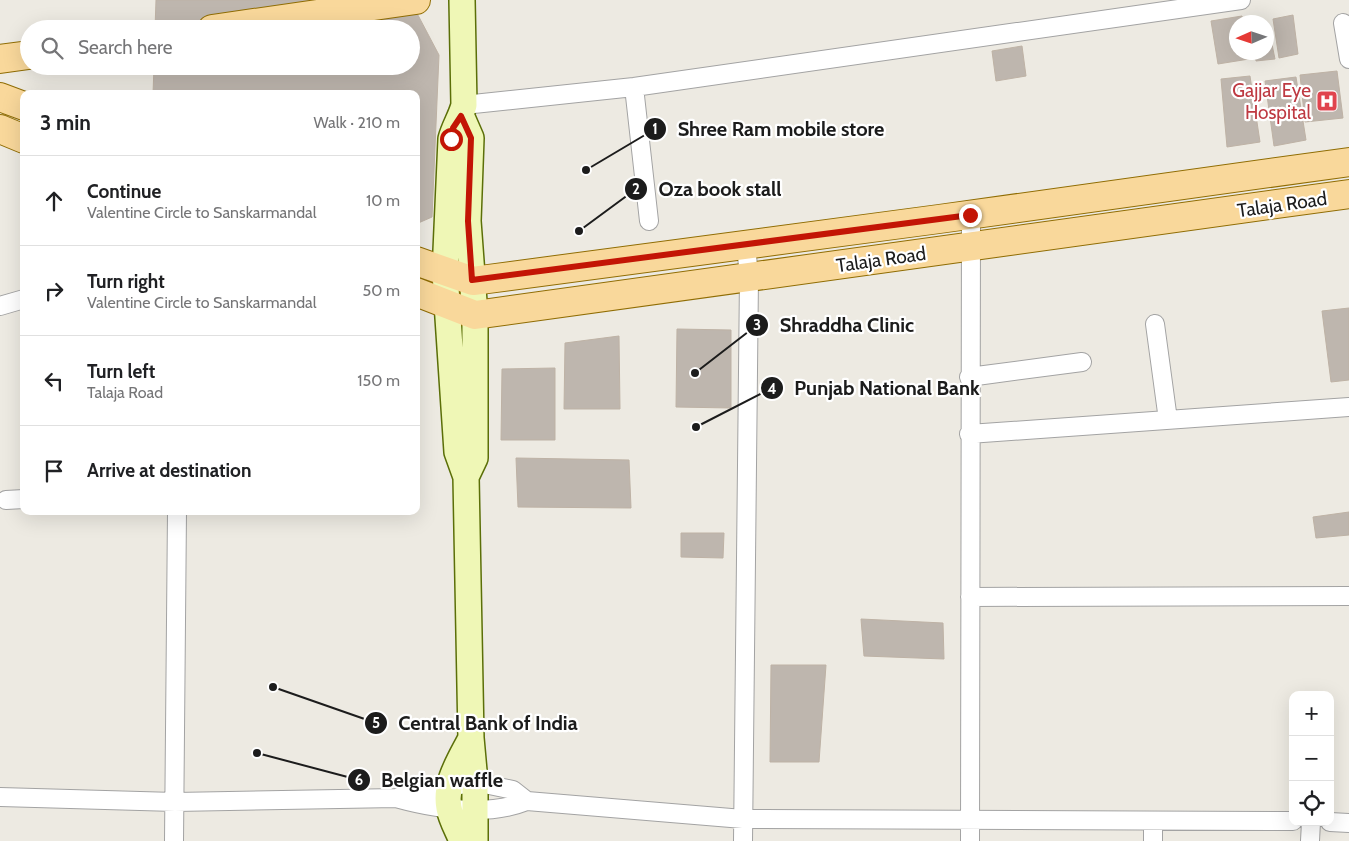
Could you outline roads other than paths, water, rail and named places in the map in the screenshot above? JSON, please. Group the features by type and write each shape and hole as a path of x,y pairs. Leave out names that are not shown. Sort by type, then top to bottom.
{"main road":[{"path":"275,20 416,0"},
{"path":"462,0 462,110 471,138 468,221 475,315 475,458 466,478"},
{"path":"0,59 20,56"},
{"path":"0,97 20,104"},
{"path":"462,110 453,128 451,139 446,273 457,452 466,478 471,738 476,809 475,841"},
{"path":"0,129 20,137"},
{"name":"Talaja Road","path":"420,263 446,273 472,280 970,215 1349,162"},
{"name":"Talaja Road","path":"420,294 475,315 1349,194"},
{"path":"462,841 449,797 453,773 471,738"}],"street":[{"path":"462,110 1241,0"},
{"path":"1343,23 1349,59"},
{"path":"634,87 648,221"},
{"path":"970,215 970,841"},
{"path":"743,841 749,278 746,245"},
{"path":"0,306 20,300"},
{"path":"1155,324 1168,420"},
{"path":"969,377 1082,362"},
{"path":"969,434 1349,407"},
{"path":"174,841 178,515"},
{"path":"970,597 1349,596"},
{"path":"0,797 175,802 396,798 420,805 449,797 475,782 513,790 527,801"},
{"path":"449,797 476,809 510,808 527,801 743,818 1289,821"},
{"path":"1153,820 1153,841"},
{"path":"1334,822 1349,823"},
{"path":"1310,841 1311,826"}],"place":[{"name":"Gajjar Eye Hospital","path":"1327,101"},
{"name":"Shree Ram mobile store","path":"586,170"},
{"name":"Oza book stall","path":"579,231"},
{"name":"Shraddha Clinic","path":"695,373"},
{"name":"Punjab National Bank","path":"696,427"},
{"name":"Central Bank of India","path":"273,687"},
{"name":"Belgian waffle","path":"257,753"}]}
